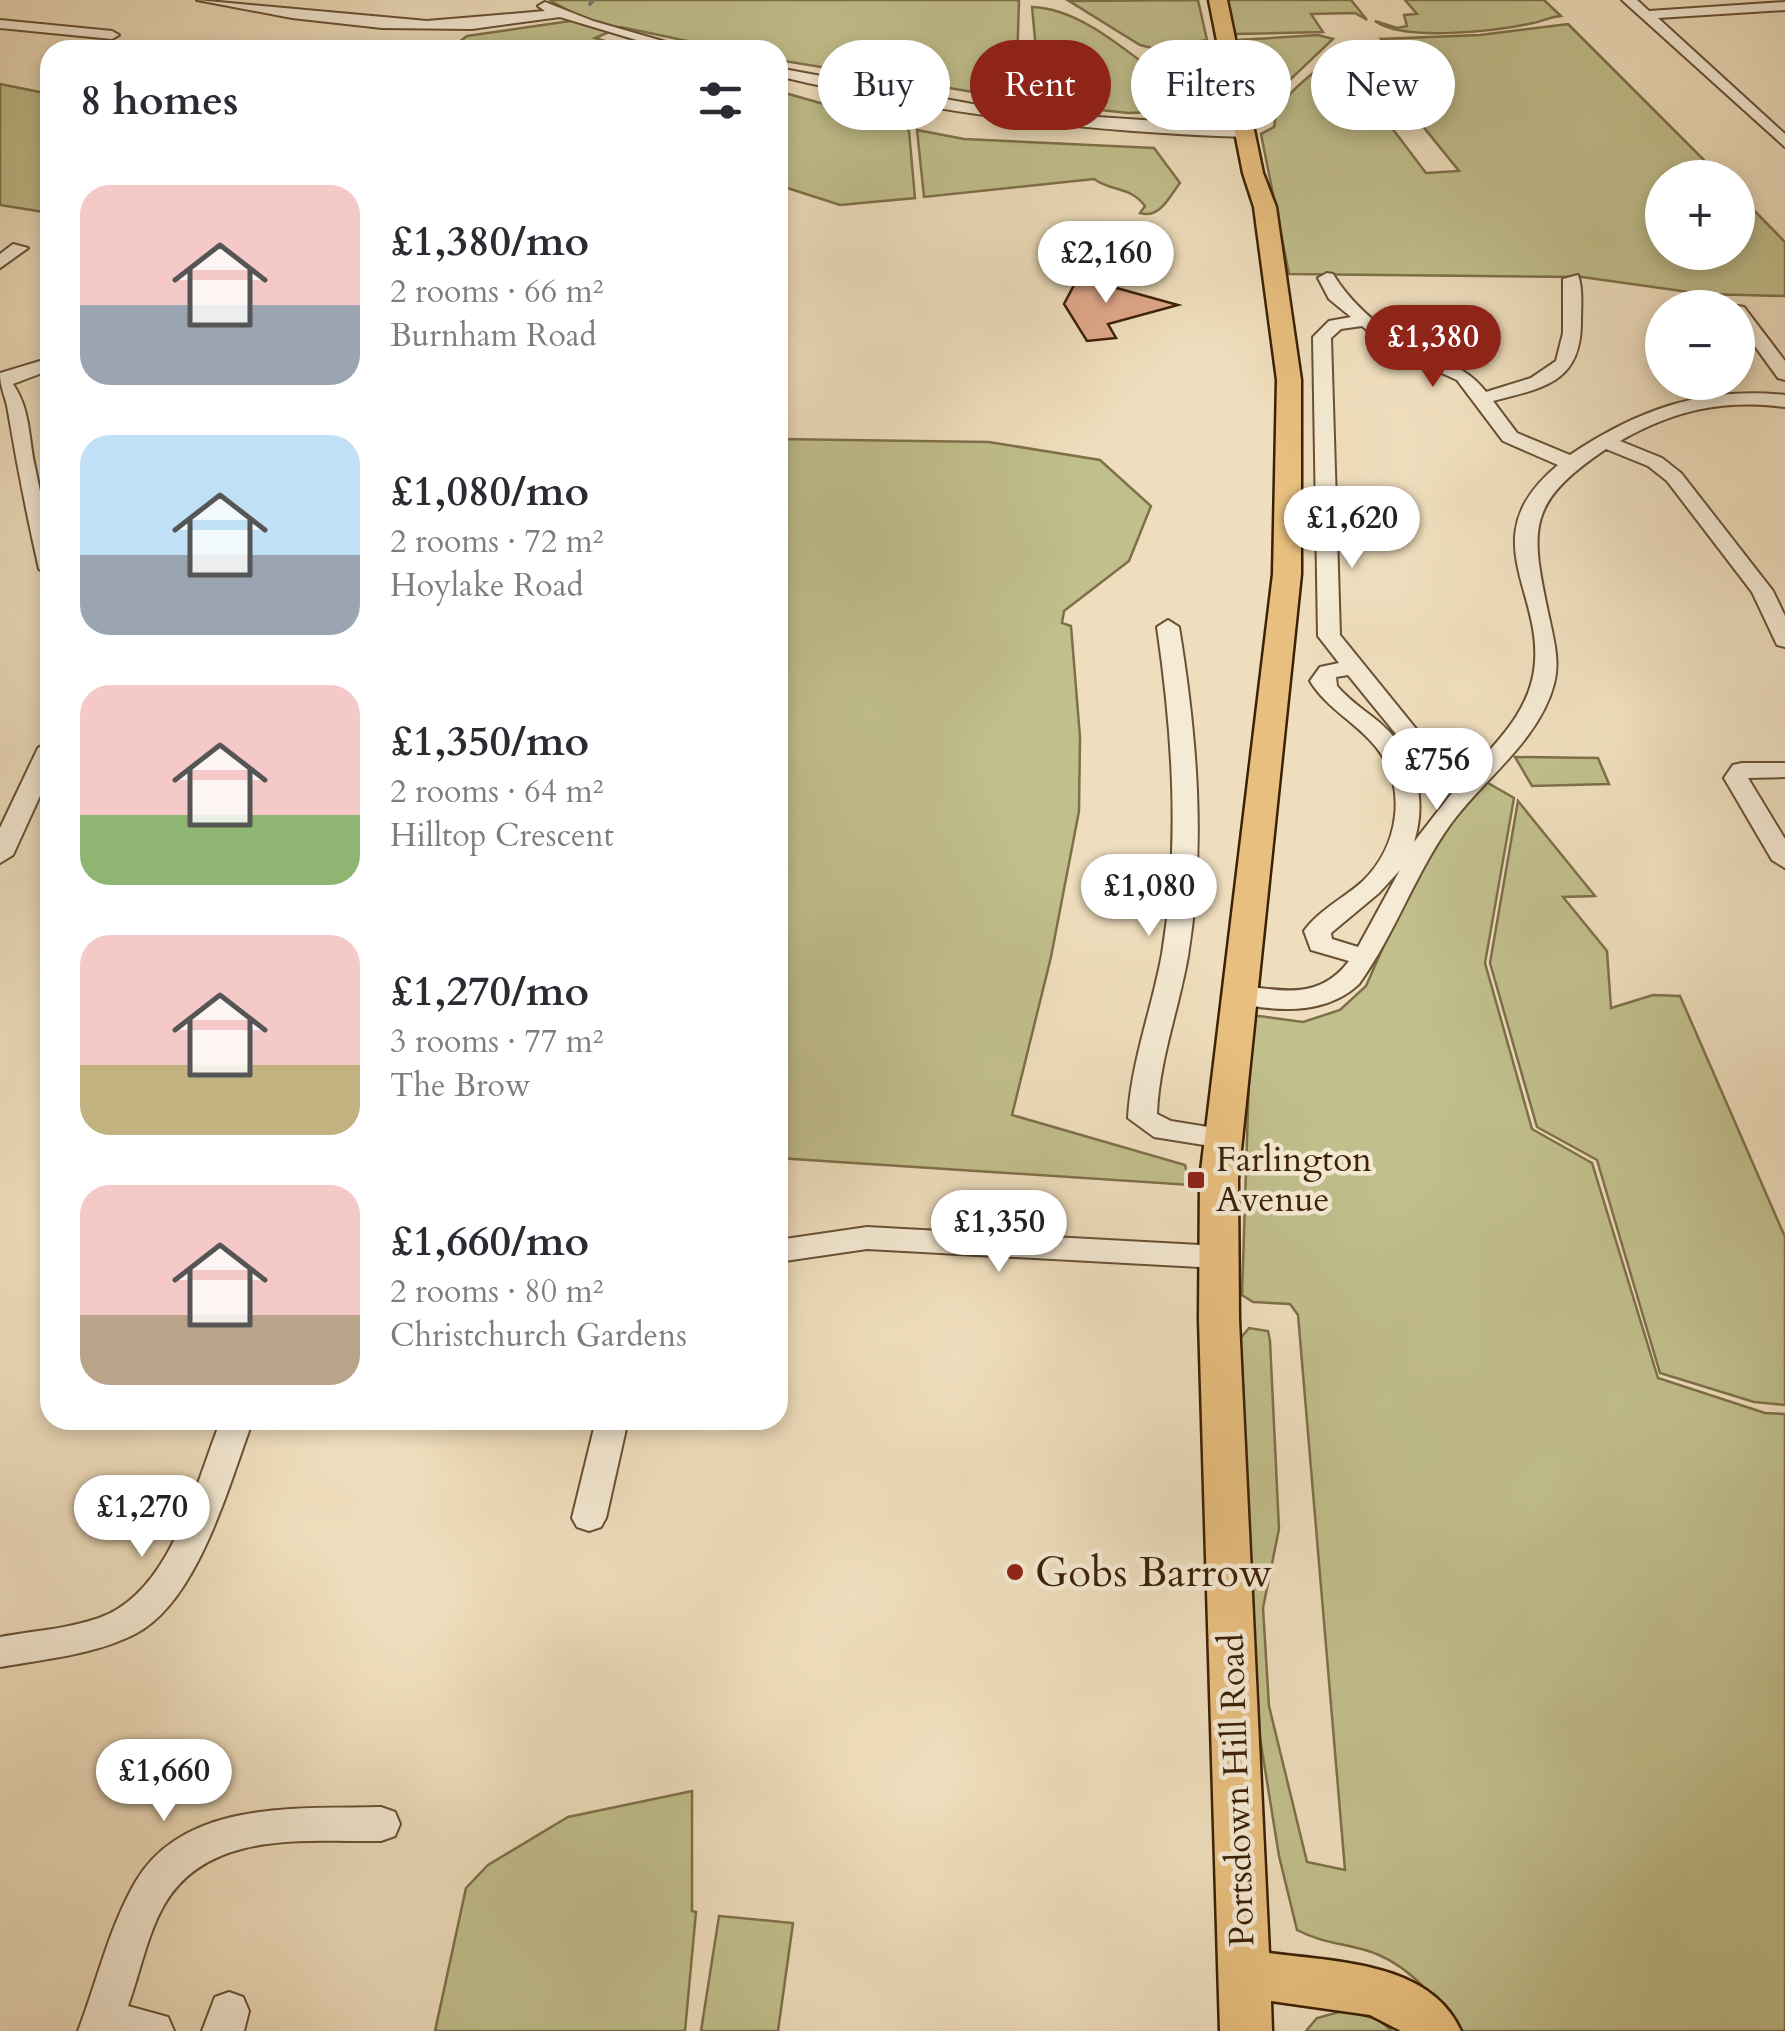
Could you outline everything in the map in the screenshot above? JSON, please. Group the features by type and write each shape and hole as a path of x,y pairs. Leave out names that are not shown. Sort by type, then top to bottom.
{"main road":[{"name":"Portsdown Hill Road","path":"1218,0 1265,207 1289,380 1287,574 1223,1138 1218,1257 1246,2031"},
{"path":"1244,1973 1370,1991 1413,2008 1435,2031"}],"street":[{"path":"204,0 292,14 560,13"},
{"path":"292,14 308,0"},
{"path":"534,0 560,13 653,40"},
{"path":"1629,0 1785,142"},
{"path":"1646,15 1785,6"},
{"path":"2,27 112,34"},
{"path":"788,74 960,110 1070,124 1246,132"},
{"path":"0,264 19,248"},
{"path":"1328,278 1335,295 1398,346 1464,376 1510,437 1570,462"},
{"path":"1484,398 1544,378 1564,367 1574,344 1566,282"},
{"path":"1363,320 1335,325 1322,336 1329,636 1426,756 1476,777"},
{"path":"1755,334 1785,374"},
{"path":"40,367 2,380 17,405 24,463 40,529"},
{"path":"1240,995 1278,1000 1322,996 1341,988 1364,957 1405,877 1476,777 1523,721 1544,682 1546,650 1527,527 1542,488 1570,462 1696,402 1730,398 1785,401"},
{"path":"1606,442 1654,462 1674,476 1762,591 1785,640"},
{"path":"24,463 40,461"},
{"path":"1168,627 1184,737 1185,877 1176,953 1142,1118 1164,1130 1223,1138"},
{"path":"1352,667 1322,676 1325,688 1390,746 1410,786 1407,825 1378,880 1317,931 1320,944 1364,957"},
{"path":"0,855 40,769"},
{"path":"1785,770 1736,774 1785,860"},
{"path":"788,1249 867,1238 1218,1257"},
{"path":"0,1652 101,1631 143,1610 160,1593 177,1564 233,1430"},
{"path":"589,1518 610,1430"},
{"path":"153,2031 101,2025 150,1892 173,1860 202,1842 269,1828 381,1824"}],"shaded area":[{"path":"549,0 1019,0 1018,40 970,40 970,91 950,88 950,40 818,40 818,67 788,62 788,40 683,40 621,27 595,38 602,40 462,40 467,36 584,19"},
{"path":"1198,0 1207,40 1132,40 1069,1"},
{"path":"1227,0 1351,0 1367,20 1355,13 1311,14 1323,32 1235,34"},
{"path":"1405,0 1544,0 1561,16 1517,26 1451,33 1407,31 1388,27 1375,21 1397,28 1407,26 1404,15 1417,14"},
{"path":"1032,7 1070,16 1089,25 1126,50 1131,54 1131,113 1111,111 1111,40 1035,40"},
{"path":"1568,24 1704,160 1645,160 1645,270 1755,270 1755,211 1785,242 1785,296 1755,295 1755,290 1675,290 1582,277 1289,274 1261,134 1291,130 1291,94 1311,75 1311,130 1393,130 1426,173 1459,171 1426,130 1455,130 1455,40 1381,39 1480,35"},
{"path":"1318,35 1333,39 1311,40 1311,60 1291,79 1291,40 1239,40"},
{"path":"0,84 40,92 40,211 0,205"},
{"path":"788,94 818,102 818,130 908,130 915,198 840,205 788,188"},
{"path":"917,130 964,139 1154,148 1180,183 1163,205 1147,214 1140,213 1145,206 1133,195 1094,179 924,197"},
{"path":"788,439 989,442 1100,460 1151,506 1129,561 1064,611 1062,623 1071,626 1080,737 1079,811 1051,957 1012,1115 1185,1165 1190,1185 788,1159"},
{"path":"1515,757 1598,758 1609,784 1532,786"},
{"path":"1481,779 1514,798 1485,963 1532,1129 1592,1163 1658,1378 1765,1413 1785,1414 1785,2031 1460,2031 1430,1994 1394,1963 1297,1930 1279,1856 1256,1713 1239,1340 1249,1328 1268,1331 1270,1341 1279,1529 1263,1608 1269,1706 1307,1862 1345,1870 1298,1315 1290,1304 1253,1302 1242,1295 1251,1015 1303,1022 1340,1010 1366,986 1410,886"},
{"path":"1518,801 1595,896 1563,897 1607,951 1611,1008 1653,995 1680,996 1785,1237 1785,1405 1754,1402 1660,1373 1597,1160 1537,1127 1490,963"},
{"path":"692,1791 692,1911 696,1912 685,2031 435,2031 466,1888 488,1865 568,1817"},
{"path":"719,1916 793,1923 778,2031 701,2031"},
{"path":"1346,2010 1379,2020 1392,2031 1306,2031 1317,2018"}],"building":[{"path":"1081,272 1107,274 1102,284 1178,305 1108,324 1116,338 1087,341 1064,304"}],"waterway":[{"path":"590,4 593,0"}],"place":[{"name":"Farlington Avenue","path":"1196,1180"},
{"name":"Gobs Barrow","path":"1015,1572"}]}
